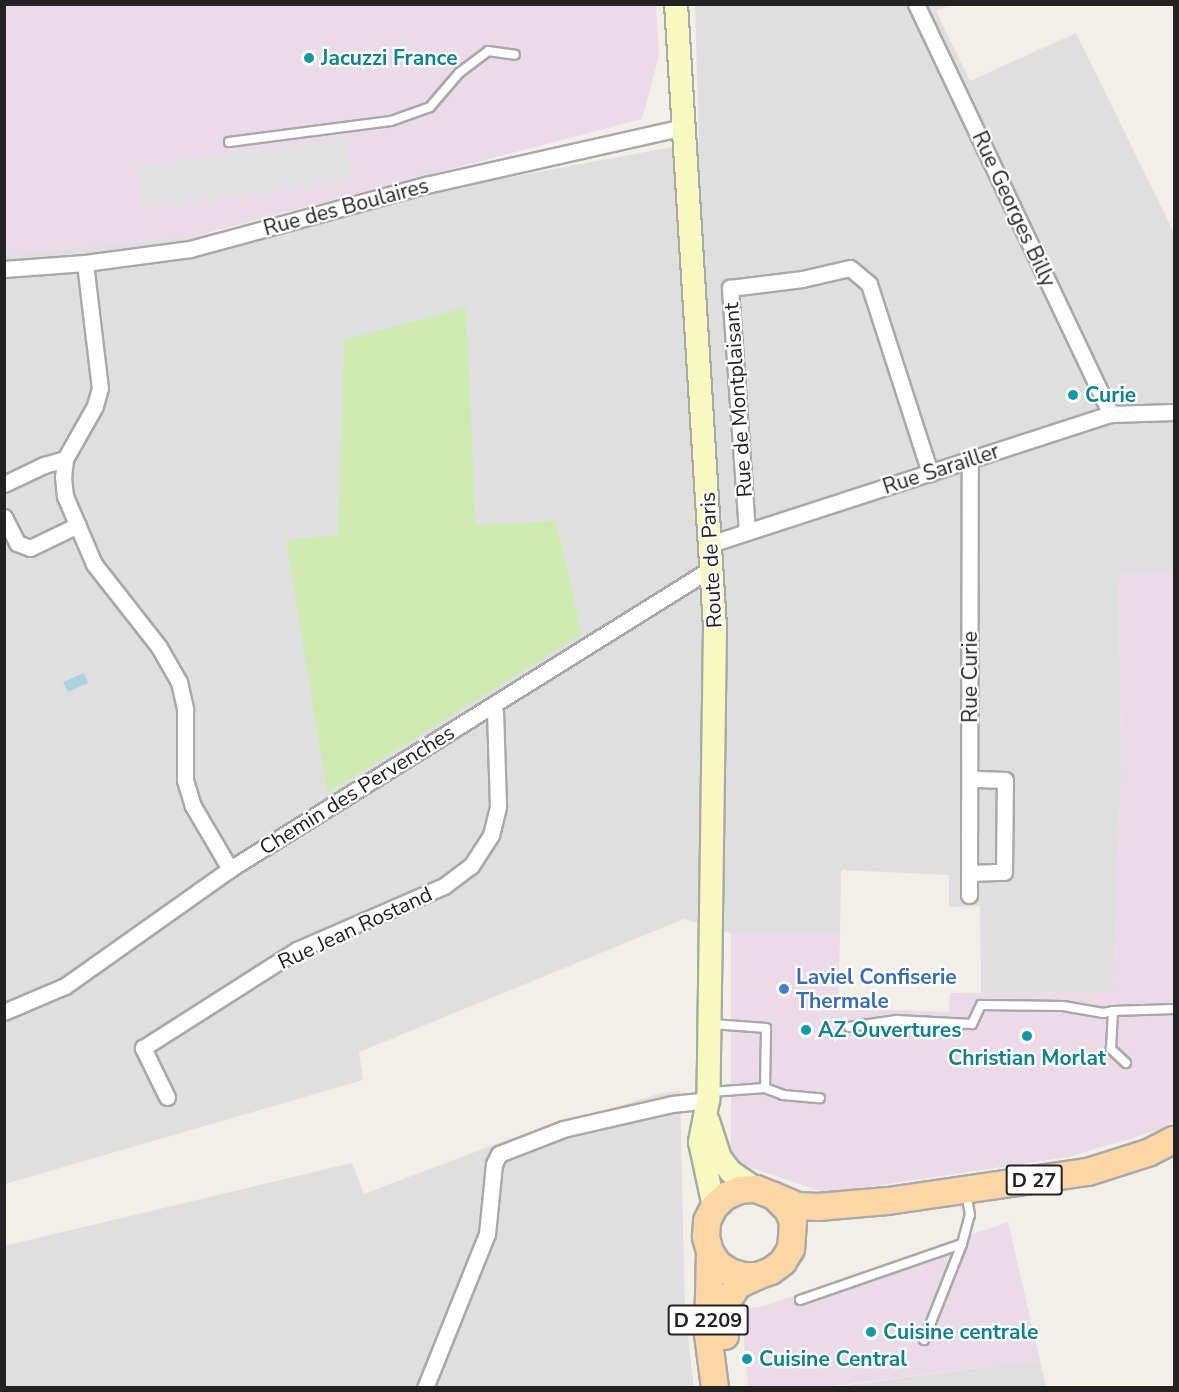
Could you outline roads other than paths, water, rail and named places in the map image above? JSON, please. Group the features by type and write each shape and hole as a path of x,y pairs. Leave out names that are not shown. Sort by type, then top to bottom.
{"main road":[{"name":"Route de Paris","path":"676,4 715,639 707,1103 700,1142 714,1207"},
{"name":"Route de Paris","path":"707,1103 720,1158 731,1172 765,1193"},
{"name":"D 27","path":"765,1193 797,1206 818,1207 966,1191 1088,1172 1148,1153 1174,1140"},
{"path":"740,1190 765,1193 788,1210 793,1222 794,1236 791,1249 783,1262 771,1271 757,1276 743,1276 729,1272 718,1264 710,1252 706,1237 707,1221 714,1207 726,1196 740,1190"},
{"name":"D 27","path":"791,1249 820,1222 888,1201"},
{"name":"D 2209","path":"710,1252 708,1334 715,1388"},
{"name":"D 2209","path":"726,1388 724,1306 738,1285 757,1276"}],"street":[{"name":"Rue Georges Billy","path":"916,4 1111,414"},
{"name":"Rue des Boulaires","path":"4,269 85,263 190,249 426,185 684,127"},
{"path":"85,263 100,388 95,406 65,459 63,477 65,496 94,564 159,647 178,682 184,709 183,754 188,789 193,806 230,869"},
{"name":"Rue de Montplaisant","path":"747,532 730,288 802,279 850,268 869,284 930,473"},
{"name":"Rue Sarailler","path":"710,544 1111,414 1174,412"},
{"path":"4,484 44,465 65,459"},
{"name":"Rue Curie","path":"969,895 970,460"},
{"path":"4,518 17,543 30,548 78,525"},
{"name":"Chemin des Pervenches","path":"4,1012 65,986 230,869 493,707 712,568"},
{"name":"Rue Jean Rostand","path":"167,1097 143,1048 297,950 444,886 471,866 491,836 498,806 493,707"},
{"path":"969,779 1005,780 1004,872 969,873"},
{"path":"425,1388 487,1234 494,1164 499,1154 563,1129 672,1104 707,1103"}],"lane":[{"path":"229,142 391,121 430,107 459,73 488,51 515,55"},
{"path":"849,1027 896,1020 972,1024 981,1005 1063,1006 1102,1013 1174,1009"},
{"path":"1113,1011 1111,1049 1126,1063"},
{"path":"709,1023 766,1028 765,1088"},
{"path":"707,1103 765,1088 783,1095 819,1098"},
{"path":"924,1340 962,1244 970,1215 966,1191"},
{"path":"800,1300 962,1244"}],"water":[{"path":"84,673 88,683 68,692 63,682"}],"place":[{"name":"Jacuzzi France","path":"309,58"},
{"name":"Curie","path":"1073,395"},
{"name":"Laviel Confiserie Thermale","path":"784,989"},
{"name":"AZ Ouvertures","path":"806,1030"},
{"name":"Christian Morlat","path":"1027,1036"},
{"name":"Cuisine centrale","path":"871,1332"},
{"name":"Cuisine Central","path":"747,1359"}]}
